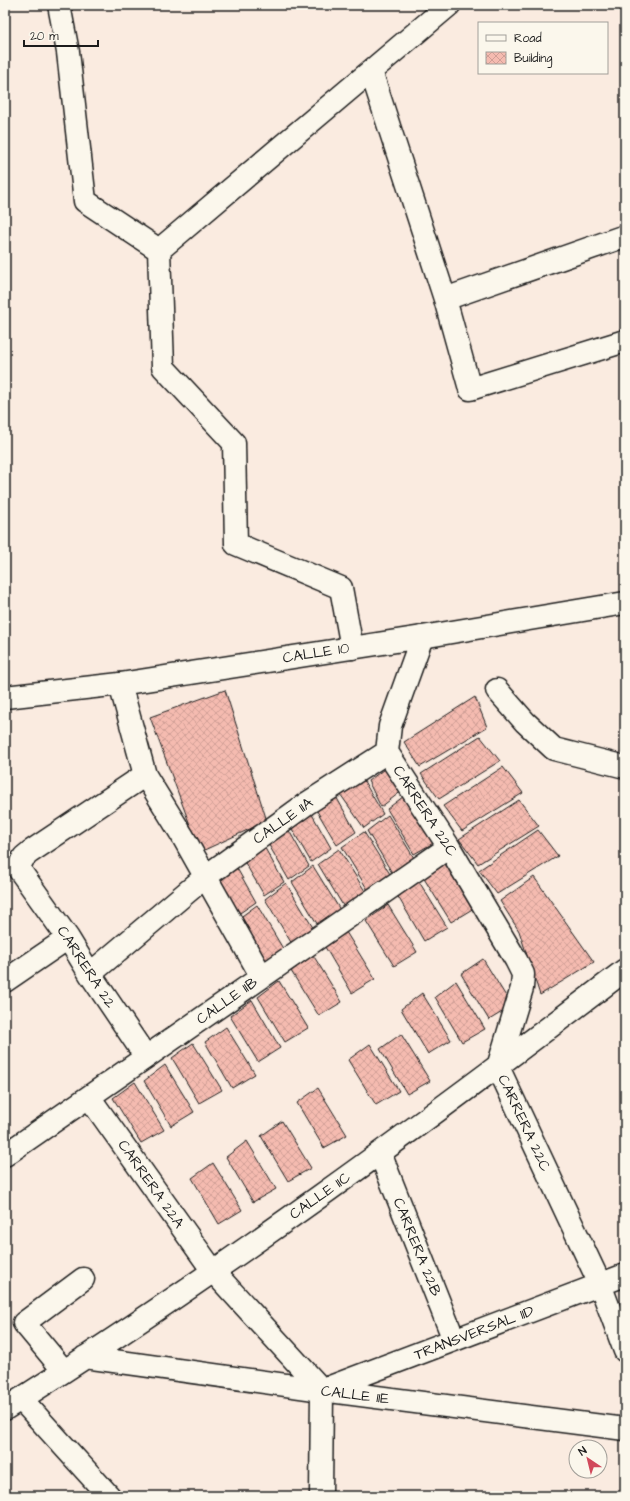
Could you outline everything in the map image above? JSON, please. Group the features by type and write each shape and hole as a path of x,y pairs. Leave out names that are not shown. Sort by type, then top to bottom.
{"street":[{"path":"59,5 68,52 85,201 159,250"},
{"path":"159,250 449,5"},
{"path":"371,71 445,299 470,389 625,341"},
{"path":"445,299 625,236"},
{"path":"159,250 163,367 234,443 236,544 341,588 352,648"},
{"name":"CALLE 10","path":"5,697 120,684 422,637 625,603"},
{"path":"387,752 390,726 422,637"},
{"path":"120,684 145,775 182,835 262,977"},
{"path":"497,690 525,722 554,749 625,767"},
{"name":"CARRERA 22C","path":"387,752 449,847 523,974 522,988 498,1067 600,1284 625,1351"},
{"name":"CALLE 11A","path":"90,974 205,877 306,804 387,752"},
{"name":"CARRERA 22","path":"145,775 30,852 24,857 18,868 68,938 90,974 146,1057"},
{"name":"CALLE 11B","path":"5,1155 449,847"},
{"path":"5,981 68,938"},
{"name":"CALLE 11C","path":"13,1404 86,1357 213,1271 380,1153 498,1067 625,970"},
{"name":"CARRERA 22A","path":"89,1097 213,1271 322,1390"},
{"name":"CARRERA 22B","path":"380,1153 454,1340"},
{"name":"TRANSVERSAL 11D","path":"322,1390 625,1275"},
{"path":"64,1371 24,1323 83,1279"},
{"name":"CALLE 11E","path":"86,1357 322,1390 625,1429"},
{"path":"321,1496 322,1390"},
{"path":"13,1404 109,1496"}],"building":[{"path":"225,690 267,821 200,852 150,717"},
{"path":"475,697 487,727 420,767 404,742"},
{"path":"480,736 500,761 439,799 421,774"},
{"path":"387,767 403,790 381,807 368,781"},
{"path":"503,767 523,793 462,831 443,806"},
{"path":"361,776 383,814 364,828 338,791"},
{"path":"334,793 356,832 337,845 314,806"},
{"path":"408,793 437,841 414,854 387,809"},
{"path":"519,800 539,826 478,864 459,839"},
{"path":"309,809 331,848 311,862 288,822"},
{"path":"388,815 417,863 394,876 367,831"},
{"path":"287,827 309,866 289,880 266,840"},
{"path":"538,830 558,856 497,894 479,870"},
{"path":"364,832 393,879 369,892 342,847"},
{"path":"262,843 284,882 264,895 241,856"},
{"path":"339,849 368,896 345,909 318,864"},
{"path":"445,861 474,908 451,922 423,877"},
{"path":"234,863 256,902 237,915 213,875"},
{"path":"313,866 342,913 319,927 292,882"},
{"path":"534,877 594,962 540,995 519,931 500,901"},
{"path":"418,880 447,927 424,941 397,895"},
{"path":"286,883 315,931 292,944 265,899"},
{"path":"257,905 285,952 263,966 235,921"},
{"path":"388,905 417,952 394,966 366,921"},
{"path":"346,932 375,979 352,993 325,947"},
{"path":"313,955 342,1002 319,1016 291,971"},
{"path":"483,959 512,1006 489,1020 461,974"},
{"path":"279,981 308,1028 285,1042 258,997"},
{"path":"456,981 485,1029 462,1042 435,997"},
{"path":"422,993 451,1040 428,1054 401,1009"},
{"path":"252,1000 280,1048 258,1062 230,1016"},
{"path":"226,1027 255,1074 232,1088 205,1042"},
{"path":"401,1034 430,1081 407,1094 380,1049"},
{"path":"193,1043 222,1090 199,1103 172,1058"},
{"path":"370,1044 399,1091 376,1105 348,1060"},
{"path":"165,1065 194,1112 171,1126 144,1081"},
{"path":"135,1082 164,1130 141,1143 113,1098"},
{"path":"318,1088 347,1135 324,1148 297,1103"},
{"path":"282,1121 311,1168 288,1181 261,1136"},
{"path":"247,1141 276,1189 253,1202 226,1157"},
{"path":"213,1163 242,1210 219,1224 192,1178"}]}
